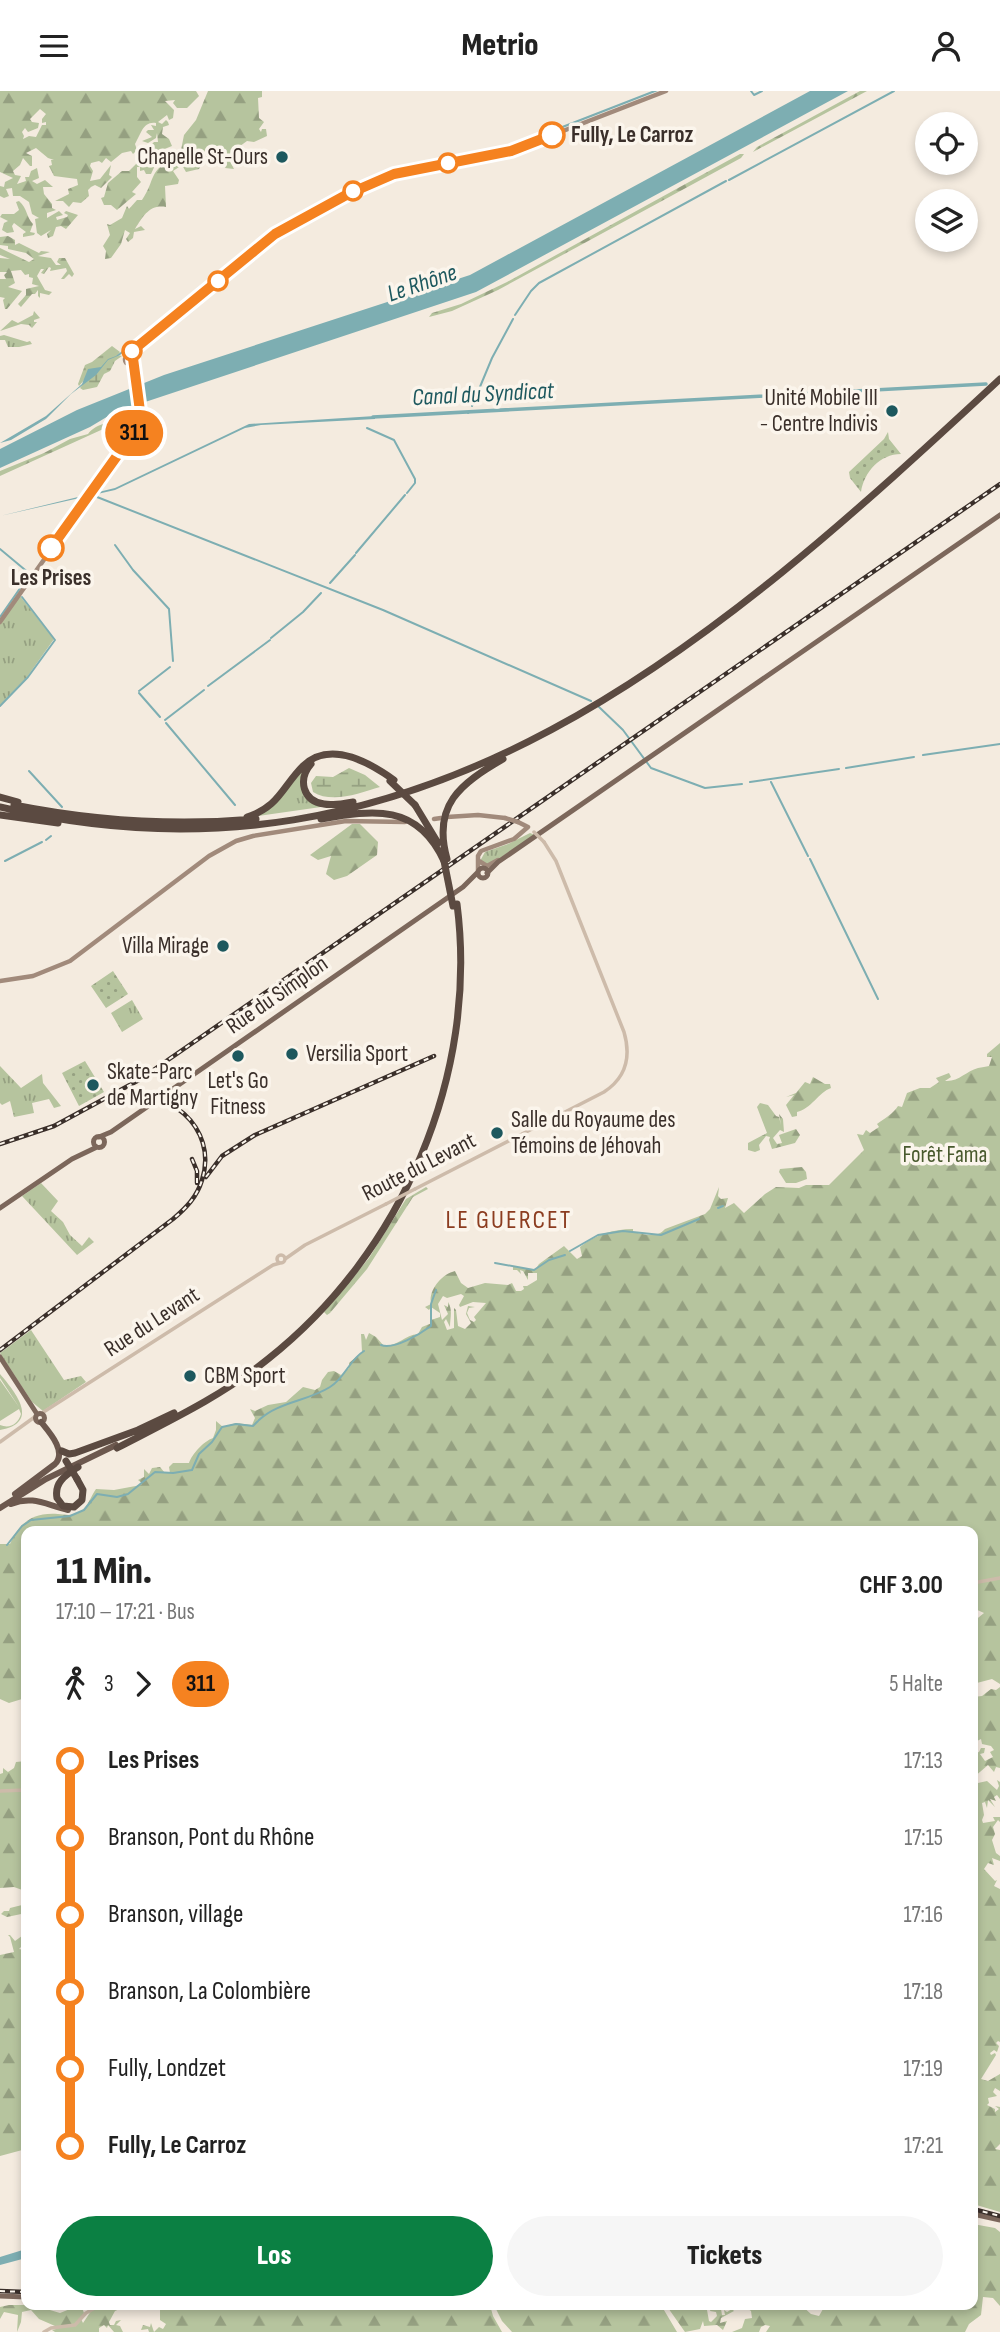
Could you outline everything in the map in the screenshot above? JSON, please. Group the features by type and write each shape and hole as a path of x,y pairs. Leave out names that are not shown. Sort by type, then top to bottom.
{"highway":[{"path":"0,806 64,819 130,826 197,828 272,822 339,810 392,796 470,769 599,706 711,629 834,530 998,385"},
{"path":"0,1508 22,1494 197,1406 252,1371 303,1328 341,1288 380,1234 409,1182 437,1113 450,1051 456,979 455,905 444,856 443,825 454,795 471,778 599,706 678,657 773,586 861,511 998,385"},
{"path":"913,452 946,429"},
{"path":"834,530 860,499"},
{"path":"0,806 145,822 218,821 285,815 353,802 411,786 525,744"},
{"path":"218,821 249,816 266,809 281,796 303,767 323,755 336,754 374,767 392,781 416,804 444,856"},
{"path":"312,820 403,797 506,757"},
{"path":"353,802 327,805 312,799 303,785 307,768 321,758 340,758 364,766 392,781"},
{"path":"0,806 82,826 136,831 195,832 243,829 369,812 393,814 420,828 444,856"},
{"path":"22,1494 78,1467 233,1380 285,1341 322,1304 355,1265 391,1211 415,1163 435,1109 450,1051"},
{"path":"61,1451 75,1453 147,1426 191,1405"},
{"path":"0,1508 30,1499 64,1509 76,1509 86,1496 86,1489 40,1418"},
{"path":"0,1508 57,1462 61,1451"},
{"path":"78,1467 57,1486 57,1498 62,1505 73,1507 82,1500 83,1490 78,1478"}],"main road":[{"path":"0,622 134,433 138,423 139,406 131,364 132,351 275,234 348,194 394,174 518,148 666,91"},
{"name":"Rue du Simplon","path":"0,1208 99,1142 482,872 1000,515"},
{"path":"434,819 478,814 505,818 529,828 514,839 483,851 478,860 482,872"},
{"path":"0,981 33,976 70,961 206,858 231,843 253,836 346,821 405,822"},
{"path":"478,860 487,866 506,857"},
{"path":"0,1357 40,1418"},
{"path":"978,2215 1000,2220"},
{"path":"0,2296 21,2297"}],"street":[{"name":"Route du Levant","path":"278,1261 284,1262 284,1258 289,1255 584,1103 615,1084 626,1067 628,1047 559,869 544,842 529,828"},
{"name":"Rue du Levant","path":"40,1418 278,1261"},
{"path":"0,1442 40,1418"},
{"path":"978,1582 1000,1578"},
{"path":"0,1791 21,1790"},
{"path":"44,2332 52,2328 75,2325 91,2310"}],"green space":[{"path":"0,91 196,91 199,96 187,108 177,108 173,103 175,100 165,101 174,110 173,118 169,120 167,115 158,122 168,122 169,125 163,127 162,134 169,139 172,146 152,154 158,159 151,174 140,171 140,167 137,167 137,177 141,182 132,192 136,194 117,210 111,205 104,205 101,198 104,197 108,183 122,171 129,171 138,162 141,163 141,160 137,159 141,156 141,149 146,150 154,142 158,142 157,133 156,138 148,143 142,141 152,137 146,132 154,130 151,125 156,126 156,123 148,124 143,129 135,144 137,150 133,154 131,151 122,153 111,162 106,158 102,163 91,163 93,171 90,181 100,179 111,165 109,175 112,177 101,188 95,185 91,187 88,190 89,196 81,203 73,202 69,207 63,201 55,201 69,194 68,189 78,185 77,179 54,176 49,166 52,165 51,160 54,160 36,148 26,153 32,156 32,166 23,158 13,171 15,175 21,176 17,184 26,181 25,177 29,177 31,171 37,168 39,178 32,181 37,184 45,180 53,187 43,187 44,194 56,210 47,213 47,218 59,211 63,215 56,217 57,220 67,217 64,213 66,211 78,215 66,229 56,227 53,236 48,238 47,234 51,230 41,236 37,233 35,219 39,218 32,214 29,202 20,196 13,196 12,188 6,189 9,196 0,196 0,186 4,187 5,182 13,178 0,172","holes":["40,109 46,114 42,119 42,123 46,122 46,125 42,125 36,137 23,139 22,132 25,128 28,132 38,128 39,123 30,119"]},
{"path":"208,91 262,91 262,97 258,98 259,118 264,122 259,129 261,132 266,129 267,136 254,142 247,141 236,149 233,155 223,155 229,159 234,169 225,168 227,164 223,161 212,166 211,159 203,162 199,169 186,172 182,165 173,171 179,180 178,184 165,186 166,207 156,207 148,212 135,229 141,226 145,230 134,232 133,238 128,242 126,239 130,233 125,230 121,244 111,258 105,259 106,251 103,246 110,235 107,224 122,218 127,206 129,209 137,200 142,200 161,166 176,159 186,164 194,154 189,148 182,156 179,152 184,135 196,120"},
{"path":"860,91 867,91 753,152 757,147"},
{"path":"744,154 498,290 452,311 429,317 432,313 461,304 507,282"},
{"path":"19,201 33,224 30,232 35,233 34,235 23,237 26,232 14,223 14,232 7,233 2,230 4,223 8,221 0,217 2,214 14,214 19,210 16,202"},
{"path":"8,236 15,240 15,245 19,243 39,253 50,252 38,256 51,258 56,265 61,265 57,262 59,258 65,258 74,274 61,279 67,271 66,268 50,271 49,267 44,274 41,273 44,269 41,269 37,276 45,290 52,292 49,295 40,293 40,298 38,290 21,307 18,304 26,295 26,289 39,286 32,284 33,278 29,277 29,274 25,275 21,270 11,271 15,283 8,287 22,291 5,309 5,298 0,297 0,279 6,279 4,275 7,272 0,272 0,258 10,259 0,255 0,248 29,262 34,259 26,253 0,245 0,237"},
{"path":"34,311 40,318 34,320 37,322 32,328 21,324 0,331 12,320 18,323 33,315"},
{"path":"0,336 30,341 32,344 8,347 5,340 0,340"},
{"path":"112,346 120,352 118,355 122,356 115,361 110,371 104,374 97,387 83,390 80,388 87,379 79,386 85,365"},
{"path":"125,414 134,415 0,476 0,471 70,439 88,434 96,427"},
{"path":"888,432 889,439 901,454 886,457 874,465 861,492 850,478 849,472"},
{"path":"20,596 54,639 27,677 0,705 0,624"},
{"path":"307,765 302,782 321,807 258,816"},
{"path":"349,768 365,775 380,787 337,797 313,792 311,783 316,776 333,777"},
{"path":"352,824 360,824 378,842 377,855 347,876 334,880 326,874 331,856 318,860 310,855"},
{"path":"530,833 535,835 489,865 480,861 485,852"},
{"path":"113,971 128,994 106,1008 91,986"},
{"path":"132,1000 143,1019 122,1032 111,1013"},
{"name":"Forêt Fama","path":"1000,1043 1000,1684 992,1679 978,1683 978,1618 984,1613 978,1610 978,1526 21,1526 28,1520 42,1515 78,1513 83,1510 96,1489 114,1490 141,1485 138,1480 144,1477 144,1469 149,1474 152,1468 160,1467 165,1473 170,1473 169,1467 173,1463 189,1463 199,1448 213,1438 216,1421 223,1427 236,1423 252,1425 255,1418 250,1409 255,1411 268,1405 286,1402 303,1387 315,1390 320,1387 328,1372 334,1371 341,1375 349,1368 349,1363 362,1352 361,1334 364,1334 366,1340 369,1333 384,1346 418,1334 422,1327 432,1323 431,1320 440,1317 440,1313 431,1307 429,1310 425,1307 431,1304 432,1293 445,1275 455,1271 461,1283 468,1288 485,1283 512,1283 516,1291 521,1291 523,1286 537,1280 537,1273 528,1273 528,1280 523,1271 520,1270 521,1274 513,1270 513,1266 535,1270 564,1246 577,1259 582,1256 580,1247 598,1236 618,1230 633,1229 633,1232 641,1234 658,1234 705,1214 710,1209 719,1187 718,1196 721,1199 728,1198 725,1208 734,1203 744,1213 776,1187 829,1185 864,1150 857,1134 863,1135 866,1130 870,1133 879,1127 877,1124 898,1106 902,1107 907,1093 920,1088 930,1088 939,1082 936,1078 949,1073 951,1077 945,1081 989,1066 992,1057 987,1057","holes":["461,1294 464,1296 459,1305 486,1303 474,1317 474,1322 467,1313 469,1308 475,1307 468,1306 466,1314 471,1323 465,1329 458,1326 454,1308 454,1328 447,1330 444,1322 446,1319 450,1327 450,1305 448,1302 448,1307 444,1305 448,1314 442,1320 438,1304 443,1296 447,1298"]},
{"path":"85,1061 104,1092 79,1106 62,1073"},
{"path":"0,1066 21,1088 42,1074 43,1083 61,1106 54,1108 49,1099 32,1103 34,1113 14,1117 10,1101 2,1105 0,1103"},
{"path":"813,1077 830,1084 831,1088 807,1108 797,1112 797,1116 792,1117 786,1105 794,1095 786,1097 796,1093 805,1082 810,1084"},
{"path":"760,1103 768,1105 779,1117 781,1125 779,1114 783,1119 784,1132 780,1130 773,1138 777,1144 782,1143 779,1135 796,1129 800,1135 795,1143 772,1149 770,1137 766,1136 759,1145 760,1150 748,1150 748,1143 767,1133 757,1107"},
{"path":"802,1167 807,1179 796,1183 786,1183 779,1172 780,1169"},
{"path":"41,1183 58,1201 51,1211 63,1222 70,1235 82,1246 89,1237 94,1242 77,1255 22,1196"},
{"path":"426,1187 428,1189 413,1197 367,1269 327,1315 324,1312 369,1258 406,1199"},
{"path":"31,1330 64,1380 81,1376 86,1382 43,1411 32,1402 0,1353"},
{"path":"0,1374 18,1399 22,1414 19,1421 12,1426 0,1430 0,1425 13,1425 21,1414 19,1409 0,1421 0,1380 19,1407"},
{"path":"21,1526 21,1699 9,1703 0,1699 0,1544 10,1544"},
{"path":"1000,1687 1000,1768 996,1767 994,1772 988,1765 978,1774 978,1752 985,1748 984,1753 980,1754 985,1761 993,1757 990,1752 994,1750 991,1746 982,1744 981,1739 978,1740 978,1696 991,1689"},
{"path":"16,1762 21,1762 21,1890 0,1888 0,1774 3,1773 3,1768 8,1772 14,1768"},
{"path":"997,1780 1000,1782 1000,1799 997,1795 994,1797 996,1801 990,1799 995,1807 988,1800 987,1808 985,1802 982,1803 982,1820 983,1823 995,1821 993,1817 1000,1817 1000,1822 998,1820 993,1827 995,1834 992,1840 1000,1861 992,1858 994,1865 988,1863 984,1869 997,1880 994,1886 1000,1889 1000,2042 996,2043 999,2046 997,2052 994,2050 990,2053 996,2055 981,2079 988,2081 1000,2074 1000,2091 995,2088 993,2092 997,2096 988,2098 987,2105 995,2109 995,2112 999,2109 995,2106 1000,2107 1000,2144 995,2149 1000,2150 1000,2212 978,2205 978,1783 987,1781 997,1790"},
{"path":"21,1905 21,1914 7,1917 1,1914"},
{"path":"8,1935 15,1941 21,1937 21,2150 0,2156 0,1955 14,1952"},
{"path":"978,2225 995,2228 1000,2232 1000,2306 993,2298 983,2297 981,2315 969,2324 965,2332 766,2332 770,2326 765,2325 759,2332 732,2332 742,2328 745,2319 752,2318 750,2310 807,2310 819,2316 822,2310 978,2310"},
{"path":"21,2305 21,2310 31,2310 22,2312 17,2332 18,2315 4,2312 0,2319 0,2307"},
{"path":"31,2310 60,2313 83,2310 83,2323 92,2310 117,2310 109,2322 114,2325 121,2320 116,2325 120,2326 123,2332 114,2332 108,2325 107,2328 104,2325 99,2328 99,2332 55,2332 52,2330 56,2329 55,2326 39,2319"},
{"path":"160,2310 491,2310 502,2332 154,2332 159,2327 163,2329 166,2324 160,2320"},
{"path":"496,2310 664,2310 677,2332 512,2332"},
{"path":"670,2310 707,2310 711,2322 717,2316 716,2312 710,2310 721,2310 722,2315 725,2315 724,2310 734,2311 721,2318 720,2323 727,2321 723,2330 717,2325 704,2326 703,2321 700,2329 685,2332"},
{"path":"151,2323 154,2332 141,2330 143,2325 150,2327"}],"water":[{"path":"658,91 509,149 391,172 289,221 120,355 108,360 96,375 71,394 46,419 11,440 0,443 46,416 82,384 88,369 101,367 108,359 116,356 267,234 313,206 360,182 397,168 508,147"},
{"path":"810,91 848,91 476,292 115,412 90,427 0,468 0,449 77,410 164,375 470,275"},
{"name":"Canal du Syndicat","path":"375,416 375,419 245,428 115,490 0,516 115,488 249,424"},
{"path":"21,2251 21,2259 0,2265 0,2257"}],"waterway":[{"path":"751,91 754,95 762,91"},
{"path":"729,180 894,91"},
{"path":"515,315 539,283 726,181"},
{"path":"472,406 492,358 513,319"},
{"name":"Canal du Syndicat","path":"373,417 986,384"},
{"path":"367,428 394,440 415,479 407,493"},
{"path":"92,495 383,610 591,701"},
{"path":"356,553 405,495"},
{"path":"115,545 133,570 169,609 173,661"},
{"path":"0,549 30,574 0,617"},
{"path":"330,583 355,555"},
{"path":"271,638 321,593"},
{"path":"0,706 28,677 55,640 22,597"},
{"path":"208,686 270,640"},
{"path":"139,691 170,667"},
{"path":"165,720 204,690"},
{"path":"139,693 160,717"},
{"path":"598,706 623,730 651,768 705,788 742,784"},
{"path":"166,723 235,805"},
{"path":"923,755 1000,744"},
{"path":"846,768 914,757"},
{"path":"750,782 839,769"},
{"path":"29,771 62,807"},
{"path":"771,782 808,856"},
{"path":"46,840 51,836"},
{"path":"5,861 42,842"},
{"path":"810,859 878,999"},
{"path":"718,1208 723,1206"},
{"path":"570,1251 598,1235 623,1231 661,1235 699,1219"},
{"path":"495,1263 534,1270 549,1260 565,1255"},
{"path":"381,1345 400,1343 431,1326 431,1304 436,1290"},
{"path":"259,1420 275,1409 330,1387 364,1351"},
{"path":"22,1526 31,1520 70,1516 84,1510 97,1494 117,1497 128,1494 155,1472 192,1470 199,1454 212,1442 222,1427 236,1424 253,1426 258,1421"},
{"path":"7,1545 21,1527"}],"railway":[{"path":"0,1144 54,1126 139,1080 1000,484"},
{"path":"206,1177 222,1156 255,1135 434,1056"},
{"path":"0,1350 173,1219 191,1202 200,1186 205,1161 203,1143 184,1114 153,1097 135,1095 116,1098"},
{"path":"192,1159 197,1171 197,1183"},
{"path":"978,2210 1000,2216"},
{"path":"0,2291 21,2292"}],"bus line":[{"name":"311","path":"51,548 137,428 140,411 132,351 154,331 275,234 348,194 394,174 511,151 552,135"}],"place":[{"name":"Fully, Le Carroz","path":"552,135"},
{"name":"Chapelle St-Ours","path":"282,157"},
{"name":"Unité Mobile III - Centre Indivis","path":"892,411"},
{"name":"Les Prises","path":"51,548"},
{"name":"Villa Mirage","path":"223,946"},
{"name":"Versilia Sport","path":"292,1054"},
{"name":"Let's Go Fitness","path":"238,1056"},
{"name":"Skate-Parc de Martigny","path":"93,1085"},
{"name":"Salle du Royaume des Témoins de Jéhovah","path":"497,1133"},
{"name":"CBM Sport","path":"190,1376"}],"district":[{"name":"LE GUERCET","path":"509,1220"}],"water label":[{"name":"Le Rhône","path":"422,283"}]}
